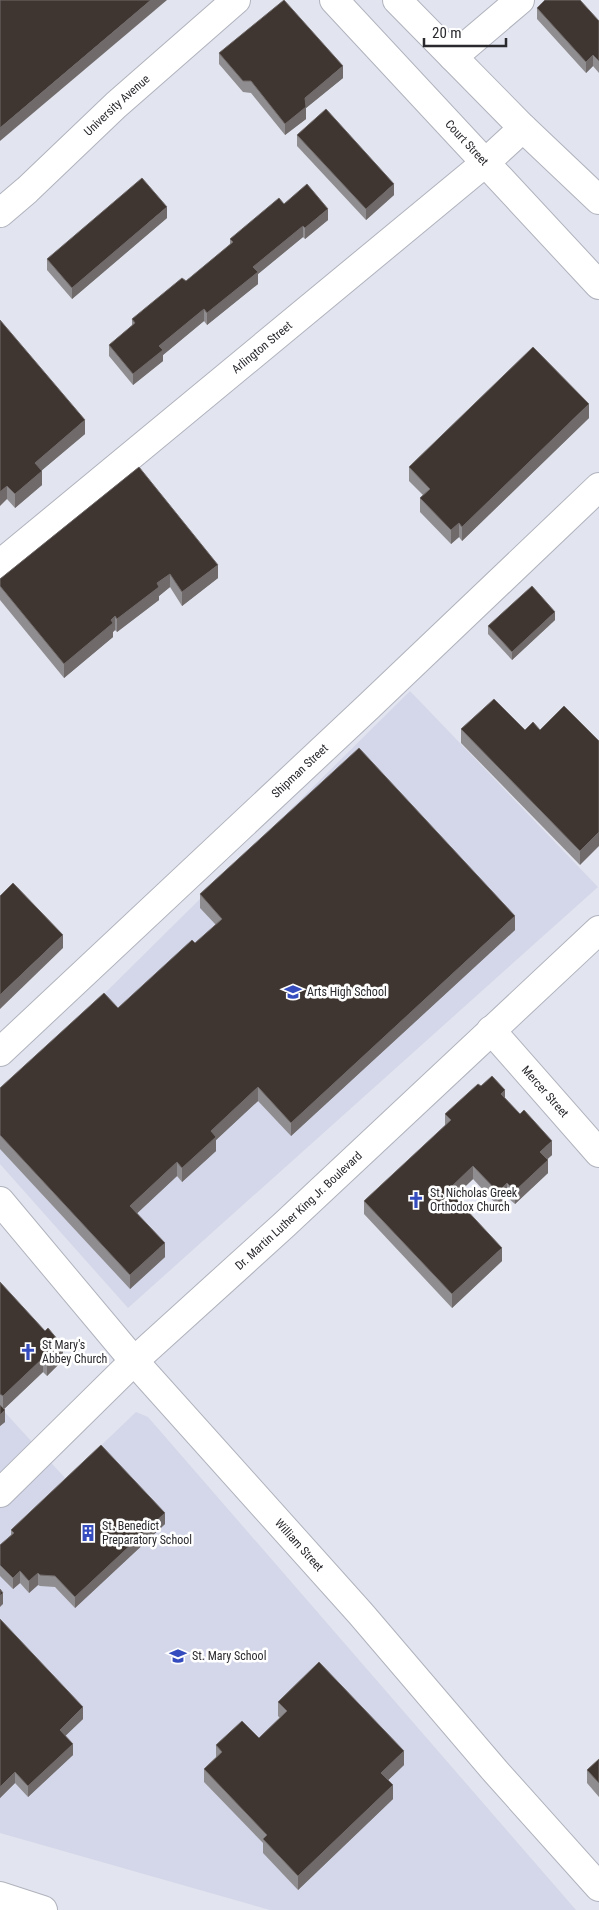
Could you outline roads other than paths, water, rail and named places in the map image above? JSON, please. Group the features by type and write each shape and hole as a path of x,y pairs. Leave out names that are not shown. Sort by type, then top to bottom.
{"street":[{"name":"University Avenue","path":"0,213 116,104 236,0"},
{"name":"Court Street","path":"334,0 599,285"},
{"path":"397,0 523,128 599,200"},
{"path":"453,57 520,0"},
{"name":"Arlington Street","path":"0,564 485,163 523,128"},
{"name":"Shipman Street","path":"0,1052 368,708 599,487"},
{"name":"Dr. Martin Luther King Jr. Boulevard","path":"0,1493 134,1361 284,1226 599,930"},
{"name":"Mercer Street","path":"491,1030 599,1153"},
{"name":"William Street","path":"0,1201 134,1361 348,1600 490,1766 599,1887"},
{"path":"0,1896 43,1910"}],"place":[{"name":"Arts High School","path":"293,992"},
{"name":"St. Nicholas Greek Orthodox Church","path":"416,1200"},
{"name":"St Mary's Abbey Church","path":"28,1352"},
{"name":"St. Benedict Preparatory School","path":"88,1533"},
{"name":"St. Mary School","path":"178,1656"}]}
